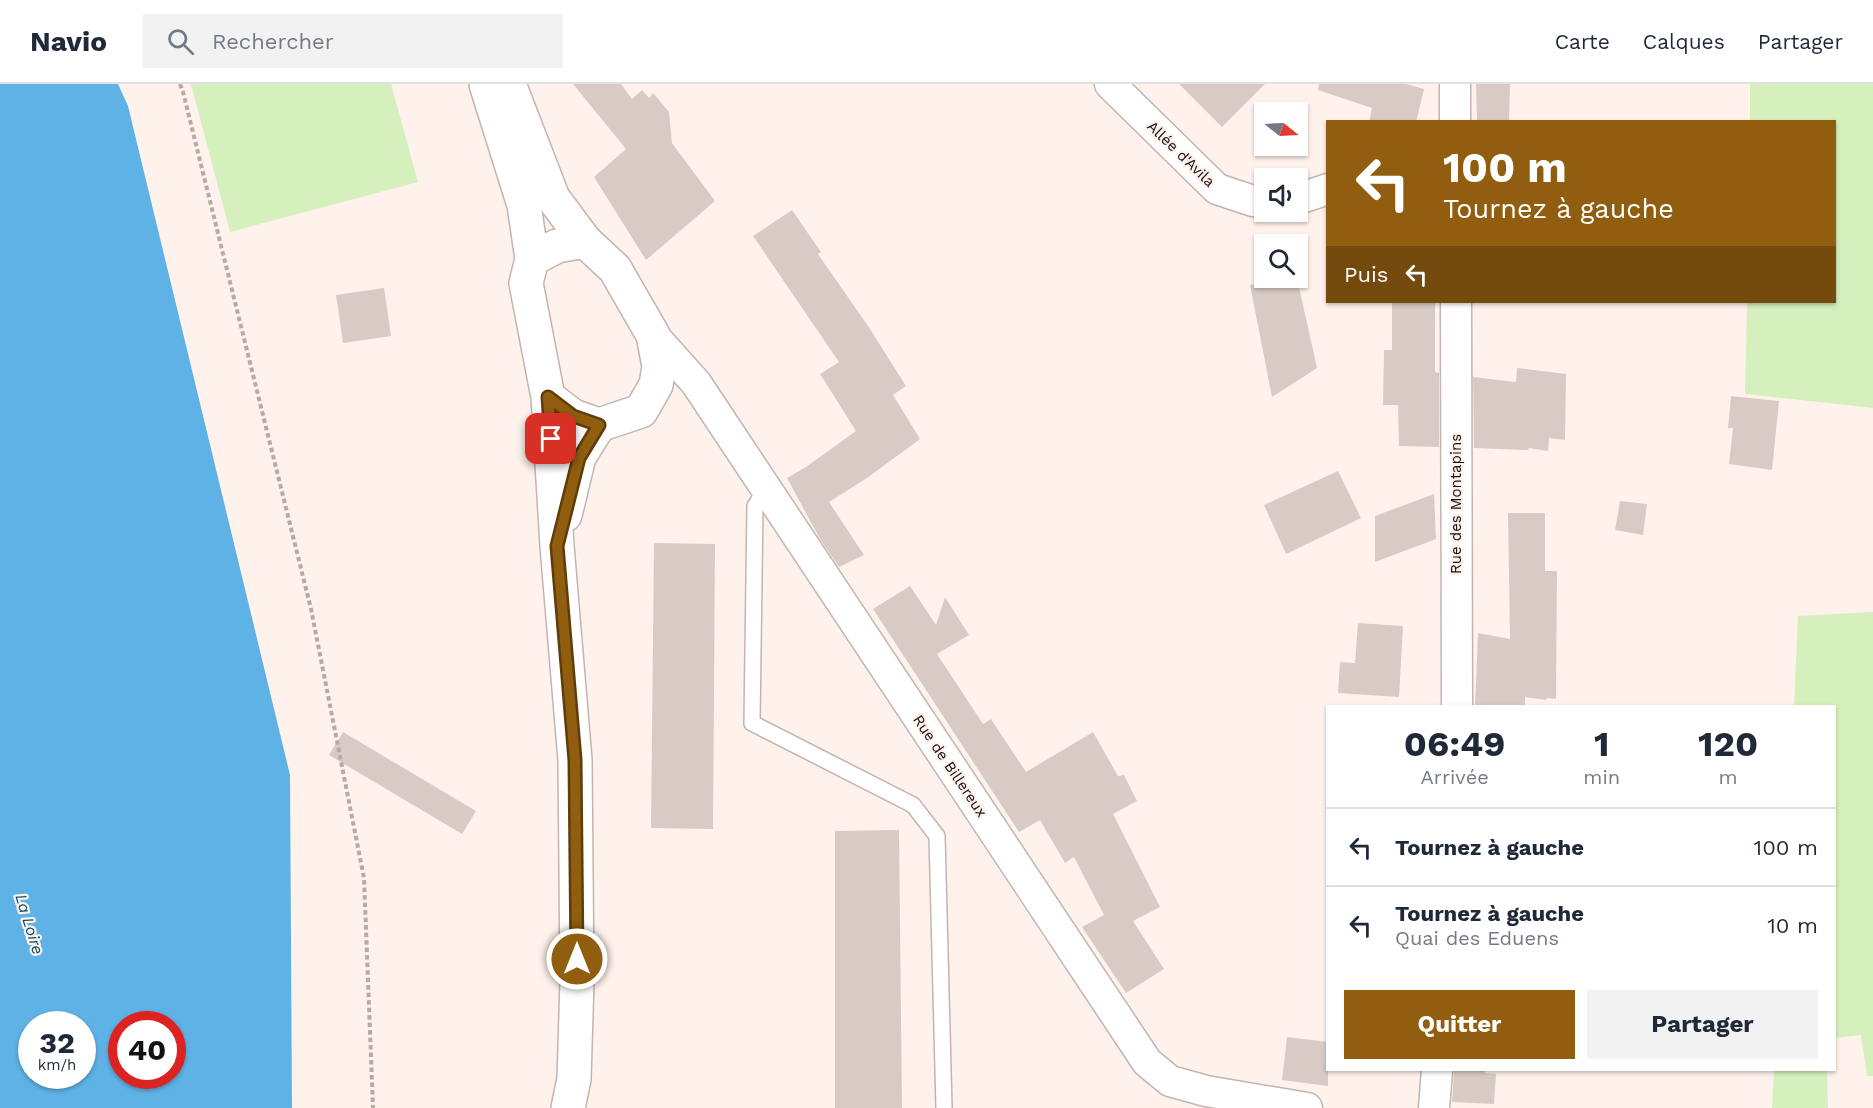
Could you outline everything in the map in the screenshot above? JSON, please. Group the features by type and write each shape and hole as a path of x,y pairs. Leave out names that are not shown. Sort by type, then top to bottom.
{"street":[{"path":"486,84 524,205 532,259 526,283 548,397 557,546 575,760 577,981 574,1079 568,1108"},
{"path":"510,84 553,198 585,241 615,269 653,335 659,366 656,385 641,411 599,425 573,416 548,397"},
{"name":"Allée d'Avila","path":"1110,84 1217,189 1254,201"},
{"path":"1455,84 1455,120"},
{"path":"1308,196 1326,190"},
{"path":"532,259 556,246 585,241"},
{"name":"Rue des Montapins","path":"1456,303 1457,705"},
{"name":"Rue de Billereux","path":"653,335 696,383 1147,1062 1170,1081 1206,1091 1307,1108"},
{"path":"557,546 579,458 599,425"},
{"path":"1434,1108 1437,1071"}],"lane":[{"path":"766,489 755,506 752,723 913,805 937,836 944,1108"}],"path":[{"path":"180,84 311,609 364,878 373,1108"}],"green space":[{"path":"191,84 391,84 418,182 230,232"},
{"path":"1750,84 1873,84 1873,408 1745,394 1747,303 1836,303 1836,120 1750,120"},
{"path":"1873,612 1873,1076 1867,1076 1861,1035 1836,1038 1836,705 1794,705 1798,616"},
{"path":"1774,1071 1827,1071 1828,1108 1772,1108"}],"water":[{"name":"La Loire","path":"0,84 118,84 128,106 290,775 292,1108 0,1108"}],"building":[{"path":"573,84 621,84 632,99 642,90 649,98 653,93 669,112 672,143 715,201 646,260 594,177 626,149"},
{"path":"1179,84 1265,84 1222,127"},
{"path":"1319,84 1406,84 1424,89 1416,120 1369,120 1372,108 1318,90"},
{"path":"1476,84 1510,84 1509,120 1477,120"},
{"path":"792,210 821,252 818,254 906,386 893,395 920,439 867,478 829,502 864,555 839,567 820,539 787,478 856,431 820,374 839,362 753,236"},
{"path":"1254,284 1254,288 1299,288 1317,368 1272,397 1250,285"},
{"path":"384,288 391,336 343,343 336,295"},
{"path":"1392,303 1435,303 1435,372 1439,373 1439,447 1399,446 1398,405 1383,405 1384,350 1392,350"},
{"path":"1517,368 1566,374 1565,440 1549,438 1548,451 1529,448 1528,450 1474,448 1473,377 1516,382"},
{"path":"1731,396 1779,401 1772,470 1729,464 1733,428 1728,428"},
{"path":"1338,471 1361,518 1286,554 1264,505"},
{"path":"1434,494 1436,539 1375,562 1375,516"},
{"path":"1620,501 1647,504 1643,535 1615,530"},
{"path":"1508,513 1545,513 1545,571 1557,571 1556,699 1525,697 1525,705 1475,705 1478,633 1510,639"},
{"path":"654,543 715,544 713,829 651,828"},
{"path":"910,586 936,625 945,597 969,635 937,654 983,724 991,719 1026,772 1093,732 1118,776 1124,775 1137,801 1113,814 1160,907 1133,921 1164,969 1126,993 1082,927 1104,915 1074,857 1065,863 1040,820 1019,832 873,609"},
{"path":"1358,623 1403,626 1399,697 1338,693 1340,662 1355,663"},
{"path":"343,732 476,811 462,834 329,755"},
{"path":"899,830 902,1108 835,1108 835,831"},
{"path":"1287,1037 1326,1042 1328,1086 1282,1080"},
{"path":"1454,1071 1485,1071 1485,1073 1496,1074 1494,1104 1452,1102"}],"route":[{"path":"551,439 548,397 573,416 599,425 579,458 557,546 575,760 577,959"}]}
